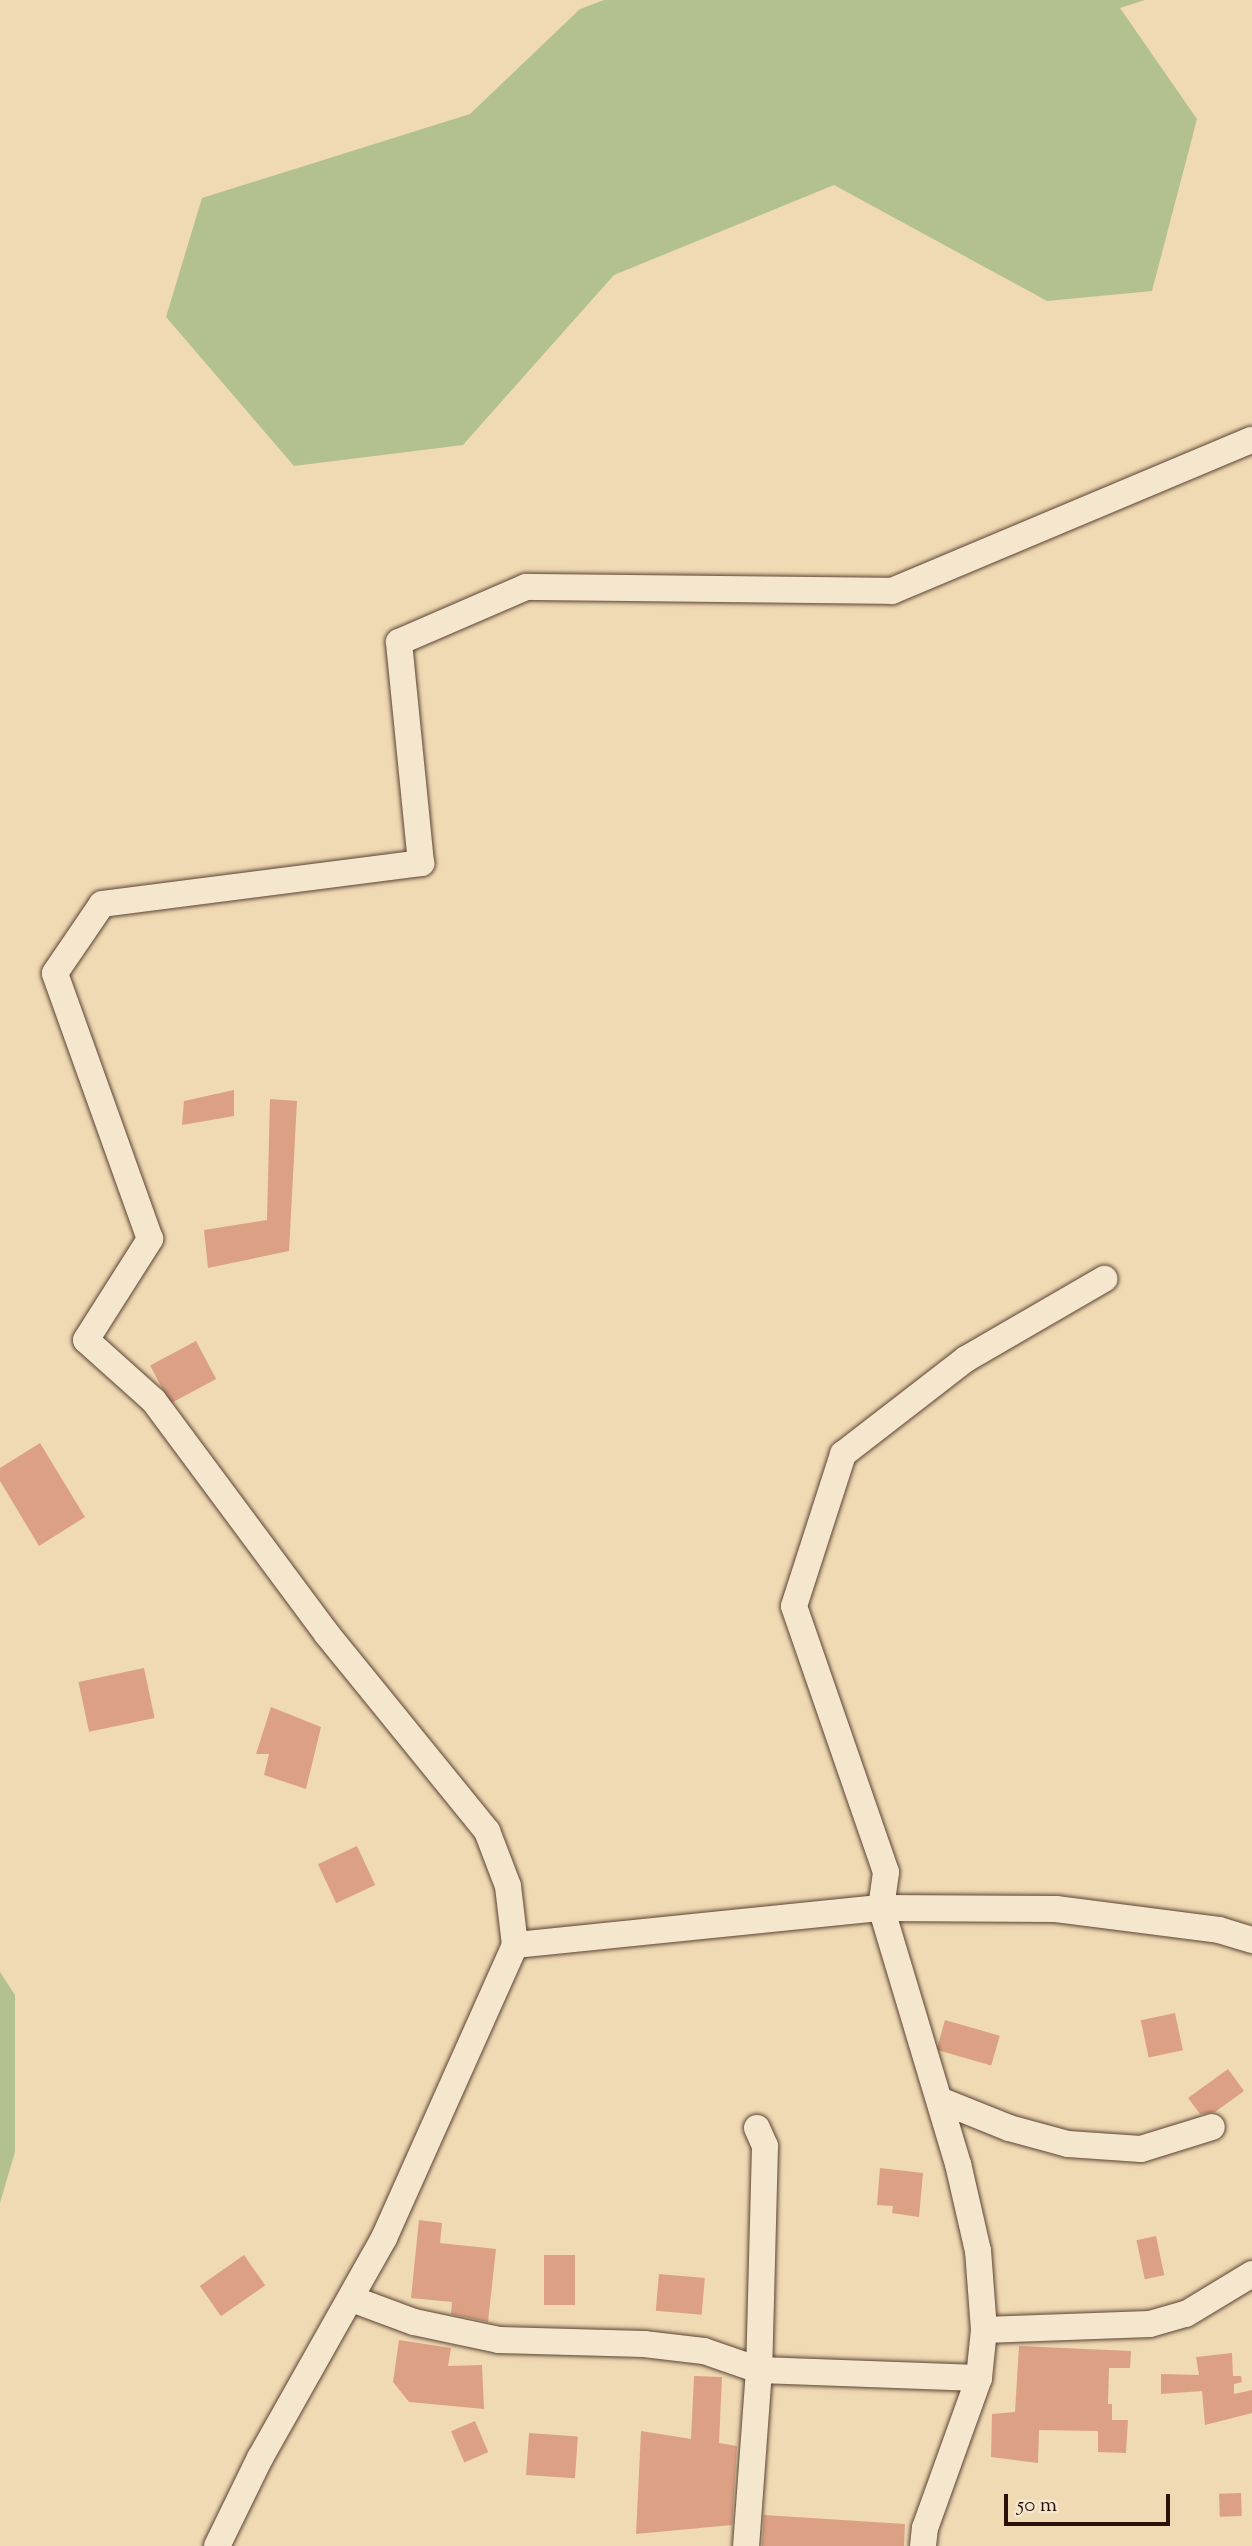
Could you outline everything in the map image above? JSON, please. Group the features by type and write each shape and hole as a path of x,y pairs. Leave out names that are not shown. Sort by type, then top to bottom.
{"street":[{"path":"217,2546 260,2458 384,2238 515,1945 508,1886 487,1831 327,1634 154,1401 86,1340 150,1239 55,973 102,904 421,863 399,642 526,587 892,591 1252,440"},
{"path":"923,2546 925,2528 979,2378 984,2330 978,2251 942,2101 904,1994 881,1908 886,1872 794,1606 843,1454 966,1359 1104,1279"},
{"path":"515,1945 881,1908 1056,1909 1219,1930 1252,1940"},
{"path":"942,2101 1009,2128 1068,2144 1141,2149 1212,2127"},
{"path":"746,2546 760,2370 765,2146 757,2127"},
{"path":"984,2330 1150,2324 1186,2314 1252,2274"},
{"path":"352,2299 414,2322 499,2340 644,2344 704,2351 760,2370 979,2378"}],"green space":[{"path":"604,0 1145,0 1120,8 1197,119 1152,291 1047,301 834,185 614,275 463,445 294,466 166,317 202,198 470,114 580,9"},
{"path":"0,1972 15,1995 15,2152 0,2203"}],"building":[{"path":"234,1090 234,1116 182,1125 184,1101"},
{"path":"270,1099 297,1101 289,1251 208,1268 204,1230 267,1220"},
{"path":"196,1341 216,1379 170,1403 150,1365"},
{"path":"40,1443 85,1517 39,1546 0,1481 0,1468"},
{"path":"144,1668 155,1718 89,1732 78,1682"},
{"path":"271,1707 321,1727 306,1789 264,1775 269,1754 256,1754"},
{"path":"357,1846 375,1885 336,1903 318,1864"},
{"path":"1175,2013 1183,2050 1149,2057 1141,2020"},
{"path":"945,2020 1000,2036 991,2066 936,2050"},
{"path":"1228,2069 1244,2091 1215,2112 1200,2114 1188,2098"},
{"path":"880,2168 923,2173 919,2217 892,2213 893,2206 877,2205"},
{"path":"419,2220 442,2223 440,2243 496,2249 488,2322 451,2314 452,2302 411,2298"},
{"path":"1156,2236 1164,2275 1145,2279 1136,2240"},
{"path":"244,2255 265,2285 221,2316 200,2286"},
{"path":"544,2255 575,2255 575,2305 544,2305"},
{"path":"659,2274 705,2278 702,2315 656,2311"},
{"path":"399,2340 451,2348 448,2366 482,2365 484,2409 409,2402 393,2382"},
{"path":"1019,2346 1131,2351 1130,2368 1109,2368 1108,2404 1112,2404 1112,2420 1128,2420 1126,2453 1098,2452 1098,2431 1039,2430 1038,2463 991,2457 992,2414 1015,2412"},
{"path":"1232,2353 1233,2376 1241,2376 1242,2382 1234,2384 1234,2394 1252,2390 1252,2413 1205,2425 1202,2391 1161,2394 1161,2374 1199,2375 1196,2357"},
{"path":"694,2376 722,2377 719,2443 737,2446 732,2525 636,2534 641,2431 691,2439"},
{"path":"475,2421 488,2452 464,2462 451,2431"},
{"path":"529,2433 578,2436 575,2478 526,2475"},
{"path":"1241,2493 1242,2516 1220,2517 1219,2494"},
{"path":"764,2515 905,2524 904,2546 762,2546"}]}
